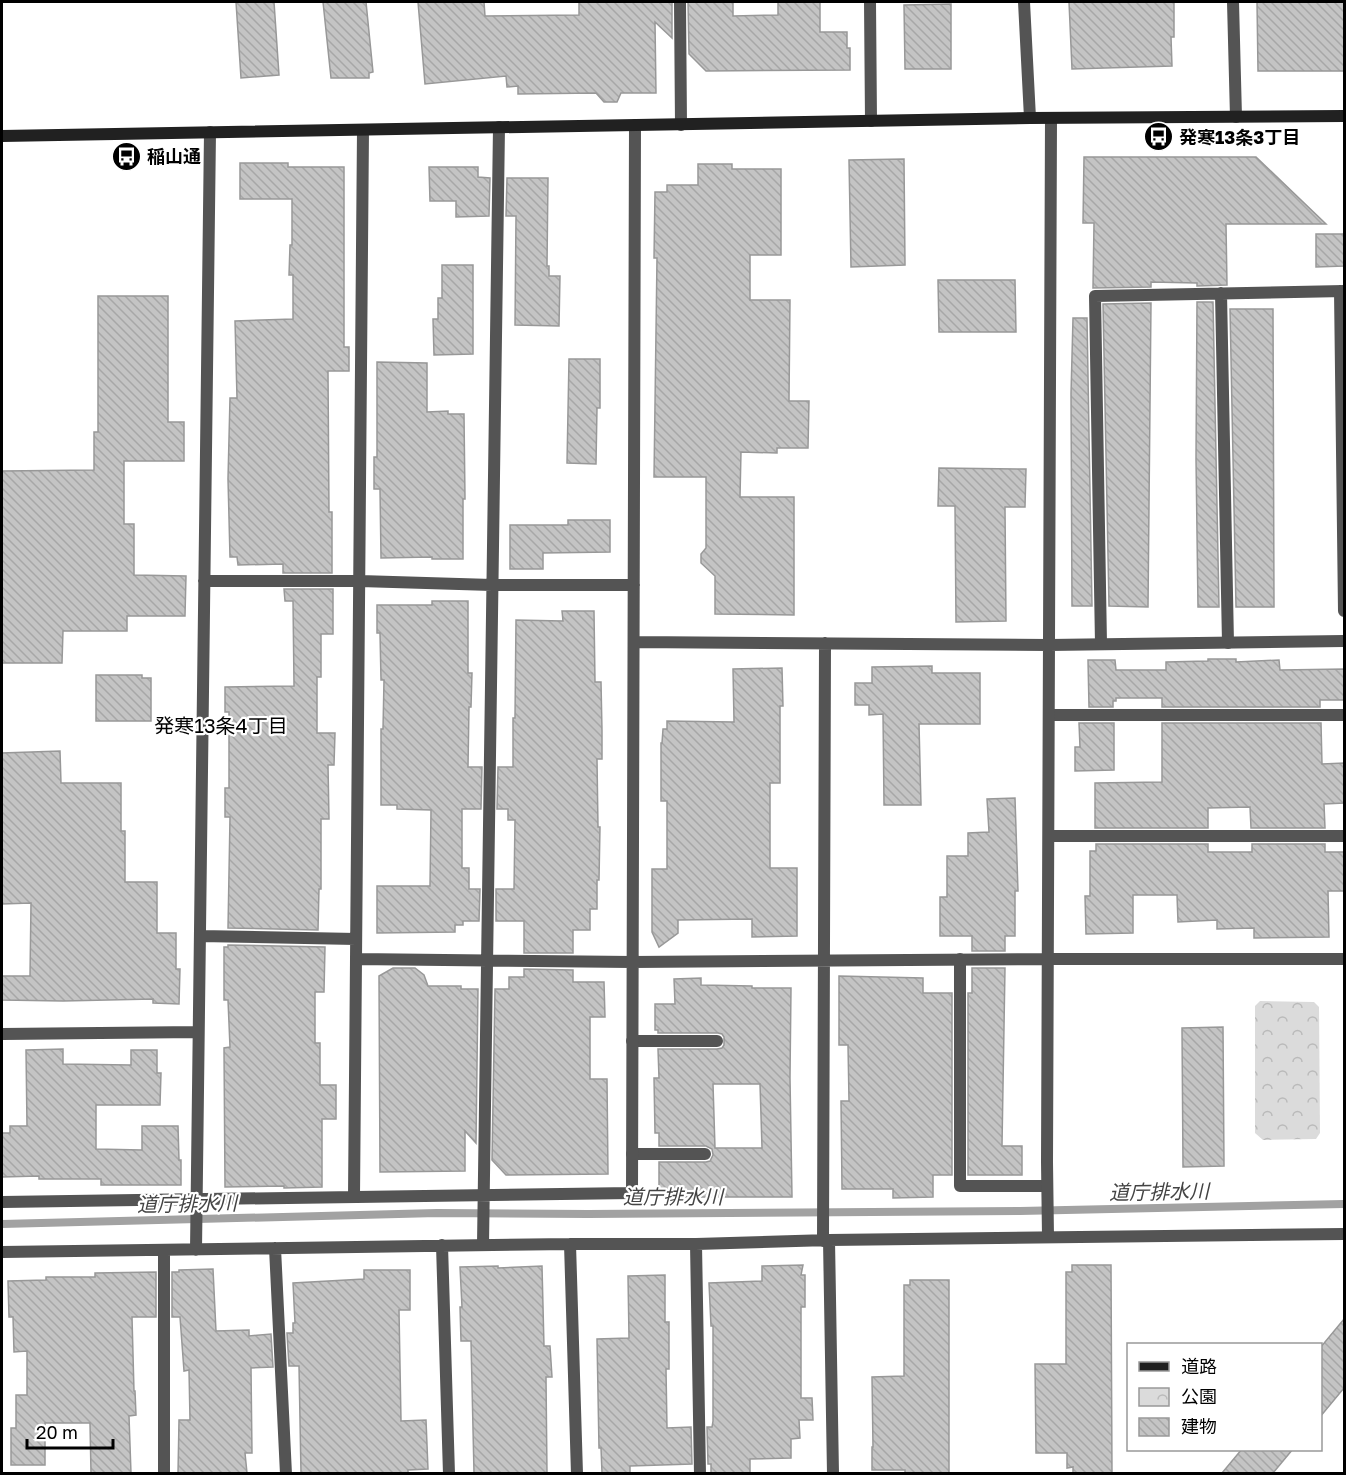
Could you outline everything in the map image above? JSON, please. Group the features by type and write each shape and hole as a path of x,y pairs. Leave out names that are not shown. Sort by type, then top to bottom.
{"street":[{"path":"680,2 681,125"},
{"path":"870,2 871,121"},
{"path":"1024,2 1030,118"},
{"path":"1233,2 1236,117"},
{"path":"2,136 1030,118 1344,116"},
{"path":"1048,1237 1051,118"},
{"path":"2,1202 196,1205 354,1197 483,1201 632,1193 635,125"},
{"path":"483,1239 499,127"},
{"path":"354,1197 363,130"},
{"path":"196,1250 210,132"},
{"path":"1101,644 1095,296 1342,291 1344,611"},
{"path":"1221,293 1228,643"},
{"path":"204,581 634,585"},
{"path":"634,642 1049,645 1344,641"},
{"path":"825,643 823,1202 833,1473"},
{"path":"1049,715 1344,715"},
{"path":"1049,836 1344,836"},
{"path":"200,936 356,939"},
{"path":"356,959 632,962 1344,959"},
{"path":"960,959 960,1186 1047,1190"},
{"path":"2,1035 198,1032"},
{"path":"632,1041 717,1041"},
{"path":"632,1154 705,1154"},
{"path":"2,1252 442,1245 483,1239 570,1244 696,1244 825,1236 1048,1237 1344,1233"},
{"path":"570,1244 577,1473"},
{"path":"696,1244 700,1473"},
{"path":"442,1245 449,1473"},
{"path":"275,1248 286,1473"},
{"path":"164,1250 164,1473"}],"green space":[{"path":"1260,1001 1314,1002 1319,1007 1320,1133 1316,1139 1263,1140 1255,1133 1255,1006"}],"building":[{"path":"236,2 274,2 279,75 241,78"},
{"path":"323,2 366,2 373,72 369,73 369,78 331,78"},
{"path":"418,2 484,2 485,16 579,15 579,2 672,2 672,38 655,22 656,93 621,93 617,102 604,102 596,93 518,94 518,86 507,87 506,76 425,84"},
{"path":"688,2 733,2 733,16 778,15 778,2 820,2 820,32 847,32 850,70 706,71 689,54"},
{"path":"1069,2 1174,2 1174,37 1171,37 1172,66 1072,69"},
{"path":"1257,2 1344,2 1344,71 1258,71"},
{"path":"951,4 951,69 905,69 904,5"},
{"path":"1084,157 1256,157 1326,224 1226,224 1227,285 1197,286 1197,283 1151,282 1151,287 1093,288 1094,223 1083,223"},
{"path":"904,159 905,265 851,267 849,160"},
{"path":"240,163 288,163 288,167 344,167 344,347 349,347 349,371 328,371 332,573 283,573 283,564 238,565 237,557 230,557 228,479 230,398 237,398 235,321 293,319 293,275 289,275 290,245 292,245 292,199 240,199"},
{"path":"698,164 732,164 732,169 781,169 781,255 750,255 750,300 790,300 789,401 809,401 808,448 777,448 777,453 741,452 740,497 794,497 794,615 715,614 715,576 701,563 701,554 706,548 706,477 654,477 657,258 654,258 655,192 667,192 667,185 698,185"},
{"path":"429,167 478,167 478,177 490,178 489,216 456,217 456,201 430,201"},
{"path":"507,178 548,178 547,266 549,266 549,276 560,276 559,326 515,325 516,216 506,216"},
{"path":"1316,234 1344,234 1344,266 1316,267"},
{"path":"442,265 473,265 473,354 434,355 433,319 438,319 438,298 442,298"},
{"path":"938,280 1015,280 1016,332 939,332"},
{"path":"98,296 168,296 168,422 184,422 184,461 124,461 124,524 134,524 134,575 186,576 185,616 127,616 127,631 63,631 62,663 2,663 2,471 94,470 94,432 98,432"},
{"path":"1197,302 1213,302 1219,607 1198,607"},
{"path":"1151,303 1148,607 1109,606 1103,304"},
{"path":"1230,309 1273,309 1274,607 1236,607"},
{"path":"1073,318 1087,318 1092,606 1072,606"},
{"path":"569,359 600,359 600,408 597,408 596,464 567,463"},
{"path":"377,362 427,363 427,412 448,411 448,414 464,414 463,559 381,558 380,489 374,489 374,457 377,457"},
{"path":"939,468 1026,469 1025,507 1005,507 1006,621 956,622 955,506 938,506"},
{"path":"568,520 610,520 610,552 543,553 543,569 510,569 510,525 568,525"},
{"path":"284,589 333,589 333,634 321,634 321,677 317,677 317,733 335,733 334,765 328,765 329,819 321,819 321,889 319,889 318,930 228,928 230,817 225,817 225,788 229,788 229,712 225,712 225,687 294,686 293,601 285,601"},
{"path":"432,601 468,601 468,673 472,673 468,767 482,767 481,809 462,809 462,868 469,868 469,889 480,889 479,921 463,921 463,925 455,925 455,932 377,933 377,886 430,886 431,810 397,809 397,805 381,805 381,729 383,729 384,680 381,680 377,605 432,605"},
{"path":"562,611 594,611 595,682 601,682 602,730 602,759 597,759 598,827 600,827 597,909 590,909 590,930 573,930 573,953 524,953 524,921 496,921 496,889 514,889 515,820 508,820 508,809 497,809 498,767 513,767 516,620 563,621"},
{"path":"1208,659 1236,659 1236,662 1279,660 1280,670 1344,669 1344,700 1320,700 1320,707 1162,707 1162,698 1116,698 1116,701 1113,701 1113,707 1089,707 1088,660 1115,660 1116,670 1166,670 1166,662 1208,661"},
{"path":"932,666 932,673 980,673 980,724 919,724 921,805 884,805 883,714 869,715 869,705 855,705 855,683 872,683 872,667"},
{"path":"782,668 780,783 770,783 770,868 797,868 797,936 752,937 752,919 678,920 678,933 659,947 652,932 652,869 667,869 667,801 661,801 663,729 667,729 667,721 734,722 733,669"},
{"path":"96,675 142,675 142,678 151,678 151,721 96,721"},
{"path":"1079,723 1114,723 1114,770 1075,771 1075,747 1080,747"},
{"path":"1162,723 1321,723 1322,764 1344,763 1344,803 1324,804 1325,828 1251,828 1250,807 1208,808 1208,828 1095,828 1095,783 1162,782"},
{"path":"60,751 61,783 121,783 121,831 125,831 125,882 157,882 157,933 176,933 176,969 180,969 179,1004 153,1003 153,999 2,1000 2,976 30,976 31,903 2,904 2,753"},
{"path":"1015,798 1018,891 1015,891 1015,936 1005,936 1005,951 972,951 972,936 940,936 940,897 947,897 947,856 968,856 968,833 989,832 987,799"},
{"path":"1096,844 1208,844 1208,852 1252,852 1252,844 1325,844 1325,852 1344,852 1344,891 1328,891 1329,937 1254,938 1254,928 1217,929 1217,920 1178,922 1177,895 1133,895 1133,933 1086,934 1085,896 1090,896 1090,851 1096,851"},
{"path":"228,945 325,947 324,992 315,992 315,1043 320,1043 320,1085 336,1085 336,1119 322,1119 322,1187 225,1187 224,1048 230,1047 228,1000 224,1000 224,947"},
{"path":"393,968 415,968 424,975 428,986 461,986 461,989 478,989 476,1143 465,1131 465,1171 380,1172 379,976"},
{"path":"972,968 1005,968 1002,1146 1022,1146 1022,1175 968,1175 968,993 972,993"},
{"path":"524,969 573,970 573,982 604,982 605,1017 590,1017 590,1079 607,1079 608,1174 506,1175 492,1160 495,989 509,989 509,977 524,977"},
{"path":"839,976 923,978 923,993 952,993 952,1175 933,1175 933,1197 893,1198 893,1189 842,1189 841,1101 849,1101 848,1045 839,1045"},
{"path":"701,978 701,985 791,988 792,1197 659,1197 659,1162 706,1162 710,1161 713,1155 712,1149 706,1146 659,1146 659,1133 655,1133 654,1078 659,1078 658,1049 717,1049 724,1045 724,1037 718,1033 658,1033 658,1030 655,1030 655,1004 675,1004 674,979","holes":["713,1084 760,1084 762,1148 715,1148"]},
{"path":"1223,1027 1224,1166 1183,1167 1182,1028"},
{"path":"63,1049 63,1064 131,1065 131,1050 157,1050 157,1073 161,1073 160,1105 96,1105 96,1149 142,1150 142,1126 178,1126 181,1185 101,1185 101,1179 2,1177 2,1133 10,1133 10,1126 27,1126 26,1050"},
{"path":"803,1265 801,1275 805,1275 805,1307 801,1307 801,1398 812,1398 813,1420 799,1420 800,1438 791,1439 791,1458 750,1459 750,1473 711,1473 711,1464 708,1464 707,1427 712,1427 713,1421 713,1326 711,1326 709,1283 762,1281 762,1266"},
{"path":"1072,1265 1111,1265 1112,1473 1073,1473 1073,1467 1067,1468 1067,1453 1036,1453 1035,1364 1066,1364 1066,1272 1072,1272"},
{"path":"498,1266 498,1268 542,1266 544,1346 550,1346 552,1377 546,1377 547,1473 474,1473 471,1341 461,1341 460,1267"},
{"path":"213,1269 216,1331 249,1330 249,1336 271,1334 273,1367 251,1368 252,1453 245,1453 247,1473 178,1473 179,1420 190,1420 189,1370 184,1371 180,1317 172,1317 172,1272"},
{"path":"364,1270 410,1270 410,1310 399,1310 401,1421 426,1420 428,1469 408,1470 408,1473 301,1473 299,1366 289,1366 287,1333 293,1333 293,1323 295,1323 293,1283 364,1279"},
{"path":"156,1272 156,1317 132,1317 136,1415 129,1416 131,1473 91,1473 90,1423 45,1423 45,1465 11,1465 11,1428 16,1428 16,1395 27,1395 27,1351 14,1352 13,1317 9,1317 8,1281 46,1280 46,1277 95,1277 95,1273"},
{"path":"665,1275 665,1322 669,1322 669,1369 666,1369 667,1428 691,1427 692,1464 630,1466 630,1473 602,1473 601,1448 599,1448 597,1339 629,1338 628,1276"},
{"path":"910,1280 949,1280 949,1473 872,1470 872,1377 904,1376 904,1285 910,1285"},
{"path":"1344,1319 1344,1388 1322,1415 1322,1346"},
{"path":"1240,1451 1291,1451 1273,1473 1222,1473"}],"waterway":[{"name":"道庁排水川","path":"2,1224 437,1213 1020,1211 1344,1204"}],"place":[{"name":"発寒13条3丁目","path":"1158,137"},
{"name":"稲山通","path":"126,156"}],"district":[{"name":"発寒13条4丁目","path":"221,725"}]}
